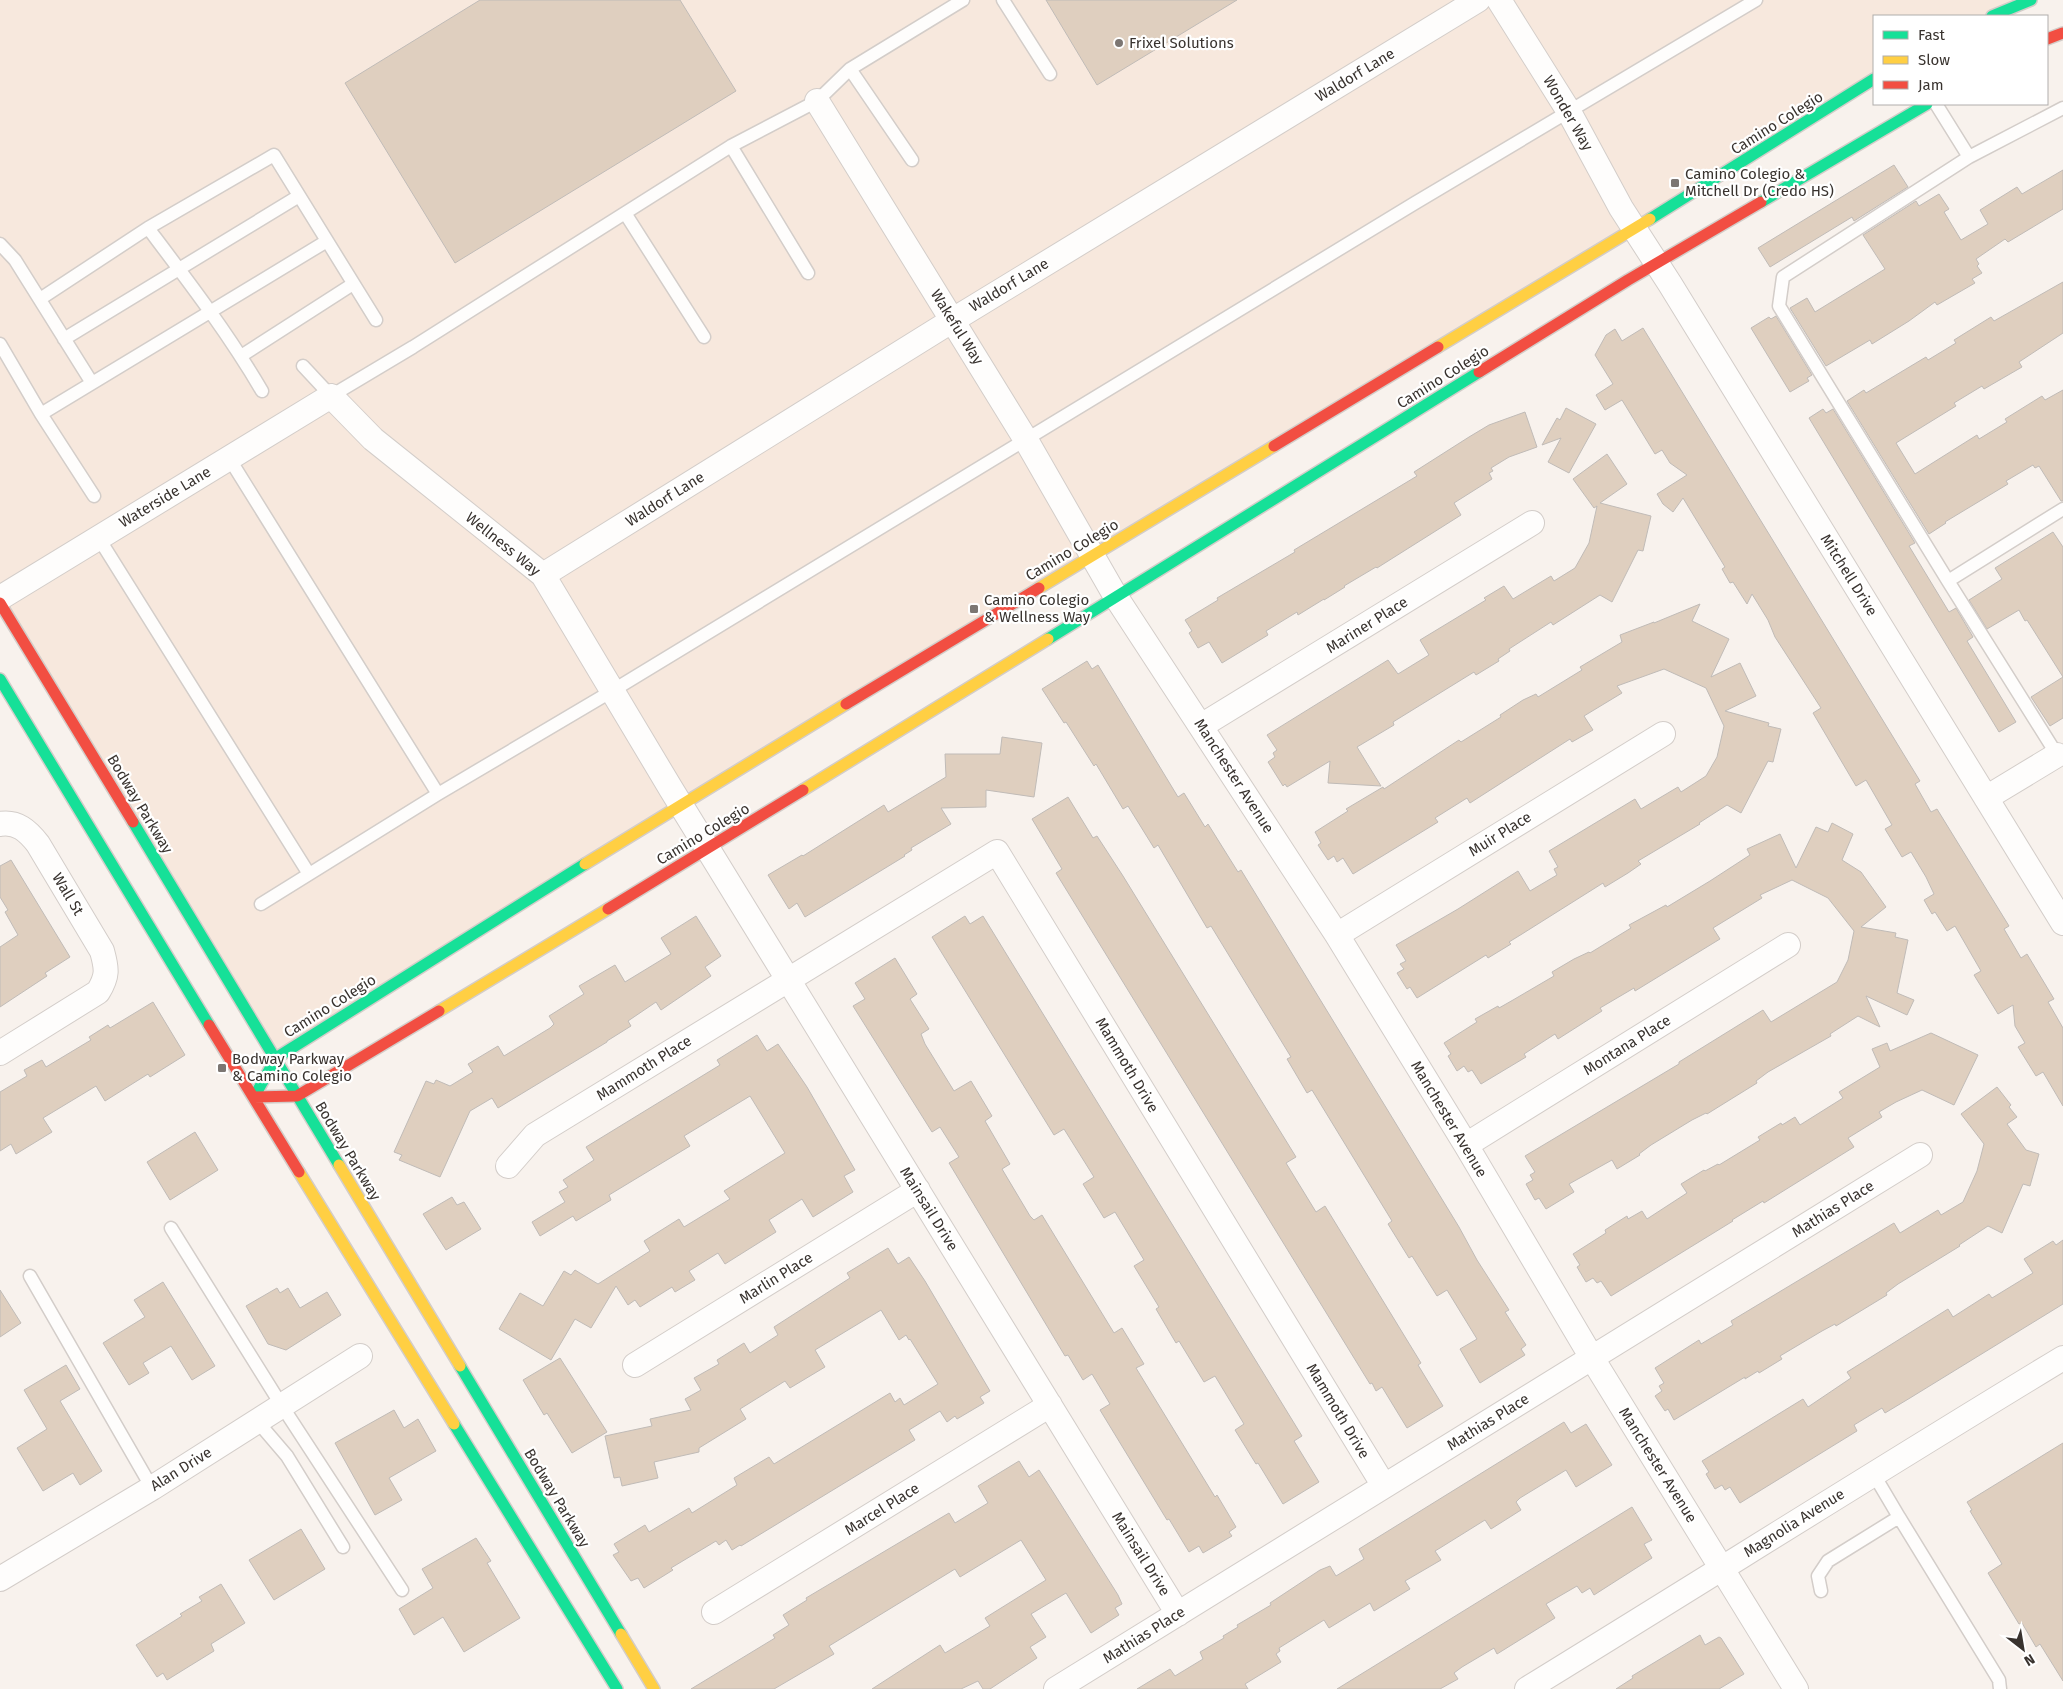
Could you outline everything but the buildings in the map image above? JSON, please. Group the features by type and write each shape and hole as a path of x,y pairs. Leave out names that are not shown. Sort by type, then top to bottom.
{"street":[{"name":"Waldorf Lane","path":"543,575 952,320 1478,0"},
{"name":"Wonder Way","path":"1499,0 1568,110 1634,228"},
{"path":"1994,15 2031,0"},
{"path":"2048,39 2063,33"},
{"name":"Camino Colegio","path":"254,1097 276,1058 680,804 1634,228 1873,80"},
{"name":"Wakeful Way","path":"816,101 1026,440 1092,555"},
{"name":"Camino Colegio","path":"254,1097 297,1096 708,849 1657,263 1925,105"},
{"name":"Mitchell Drive","path":"1634,228 2063,923"},
{"name":"Waterside Lane","path":"0,598 331,396"},
{"name":"Wellness Way","path":"331,396 373,439 543,575 680,804"},
{"name":"Mariner Place","path":"1202,726 1532,523"},
{"name":"Manchester Avenue","path":"1092,555 1116,597 1337,935 1466,1145 1592,1358 1796,1689"},
{"name":"Bodway Parkway","path":"0,603 276,1058 297,1096 654,1689"},
{"path":"0,679 254,1097 618,1689"},
{"name":"Muir Place","path":"1337,935 1663,734"},
{"path":"1986,798 2060,759"},
{"name":"Mainsail Drive","path":"680,804 1178,1614"},
{"name":"Wall St","path":"0,1053 98,992 106,979 106,965 102,951 38,844 28,831 5,823"},
{"name":"Mammoth Drive","path":"788,979 997,852 1384,1486"},
{"name":"Montana Place","path":"1466,1145 1788,946"},
{"name":"Mammoth Place","path":"508,1166 535,1135 788,979"},
{"name":"Mathias Place","path":"1056,1689 1920,1155"},
{"name":"Marlin Place","path":"635,1365 918,1190"},
{"name":"Alan Drive","path":"0,1579 152,1488 360,1356"},
{"name":"Magnolia Avenue","path":"1526,1689 1722,1569 1873,1473 2063,1358"},
{"name":"Marcel Place","path":"714,1612 1050,1405"}],"lane":[{"path":"303,366 331,396 413,347 731,146 816,101 850,69 963,0"},
{"path":"1003,0 1050,74"},
{"path":"261,904 438,794 612,691 1568,110 1756,0"},
{"path":"850,69 912,160"},
{"path":"1937,105 1969,157"},
{"path":"2060,759 1948,581 1780,306 1783,277 1969,157 2063,108"},
{"path":"731,146 808,273"},
{"path":"40,299 148,228 274,155 376,320"},
{"path":"64,339 299,196"},
{"path":"625,213 704,337"},
{"path":"148,228 211,311 262,391"},
{"path":"41,414 327,241"},
{"path":"0,244 15,260 92,383"},
{"path":"241,356 353,284"},
{"path":"0,344 41,414 94,496"},
{"path":"228,458 438,794"},
{"path":"1948,581 2063,509"},
{"path":"98,537 308,874"},
{"path":"171,1228 282,1406 402,1590"},
{"path":"30,1276 152,1488"},
{"path":"257,1421 287,1456 343,1547"},
{"path":"1873,1473 1999,1680 2000,1689"},
{"path":"1821,1591 1818,1576 1828,1561 1899,1517"}],"shaded area":[{"path":"0,0 2031,0 1994,15 1873,15 1873,80 276,1058 0,603"}],"traffic: fast":[{"path":"1994,15 2031,0"},
{"path":"1650,219 1873,80"},
{"path":"1761,202 1925,105"},
{"path":"1048,639 1479,372"},
{"path":"0,679 209,1025"},
{"path":"133,822 339,1165"},
{"path":"254,1097 276,1058 585,864"},
{"path":"460,1366 621,1634"},
{"path":"454,1424 617,1689"}],"traffic: slow":[{"path":"1438,347 1650,219"},
{"path":"1039,588 1274,446"},
{"path":"803,790 1048,639"},
{"path":"585,864 846,704"},
{"path":"439,1011 608,909"},
{"path":"339,1165 460,1366"},
{"path":"299,1172 454,1424"},
{"path":"621,1634 654,1689"}],"traffic: jam":[{"path":"2048,39 2063,33"},
{"path":"1479,372 1628,280 1761,202"},
{"path":"1274,446 1438,347"},
{"path":"846,704 1039,588"},
{"path":"0,603 133,822"},
{"path":"608,909 803,790"},
{"path":"254,1097 297,1096 439,1011"},
{"path":"209,1025 299,1172"}],"place":[{"name":"Frixel Solutions","path":"1119,43"},
{"name":"Camino Colegio & Mitchell Dr (Credo HS)","path":"1675,183"},
{"name":"Camino Colegio & Wellness Way","path":"974,609"},
{"name":"Bodway Parkway & Camino Colegio","path":"222,1068"}]}
